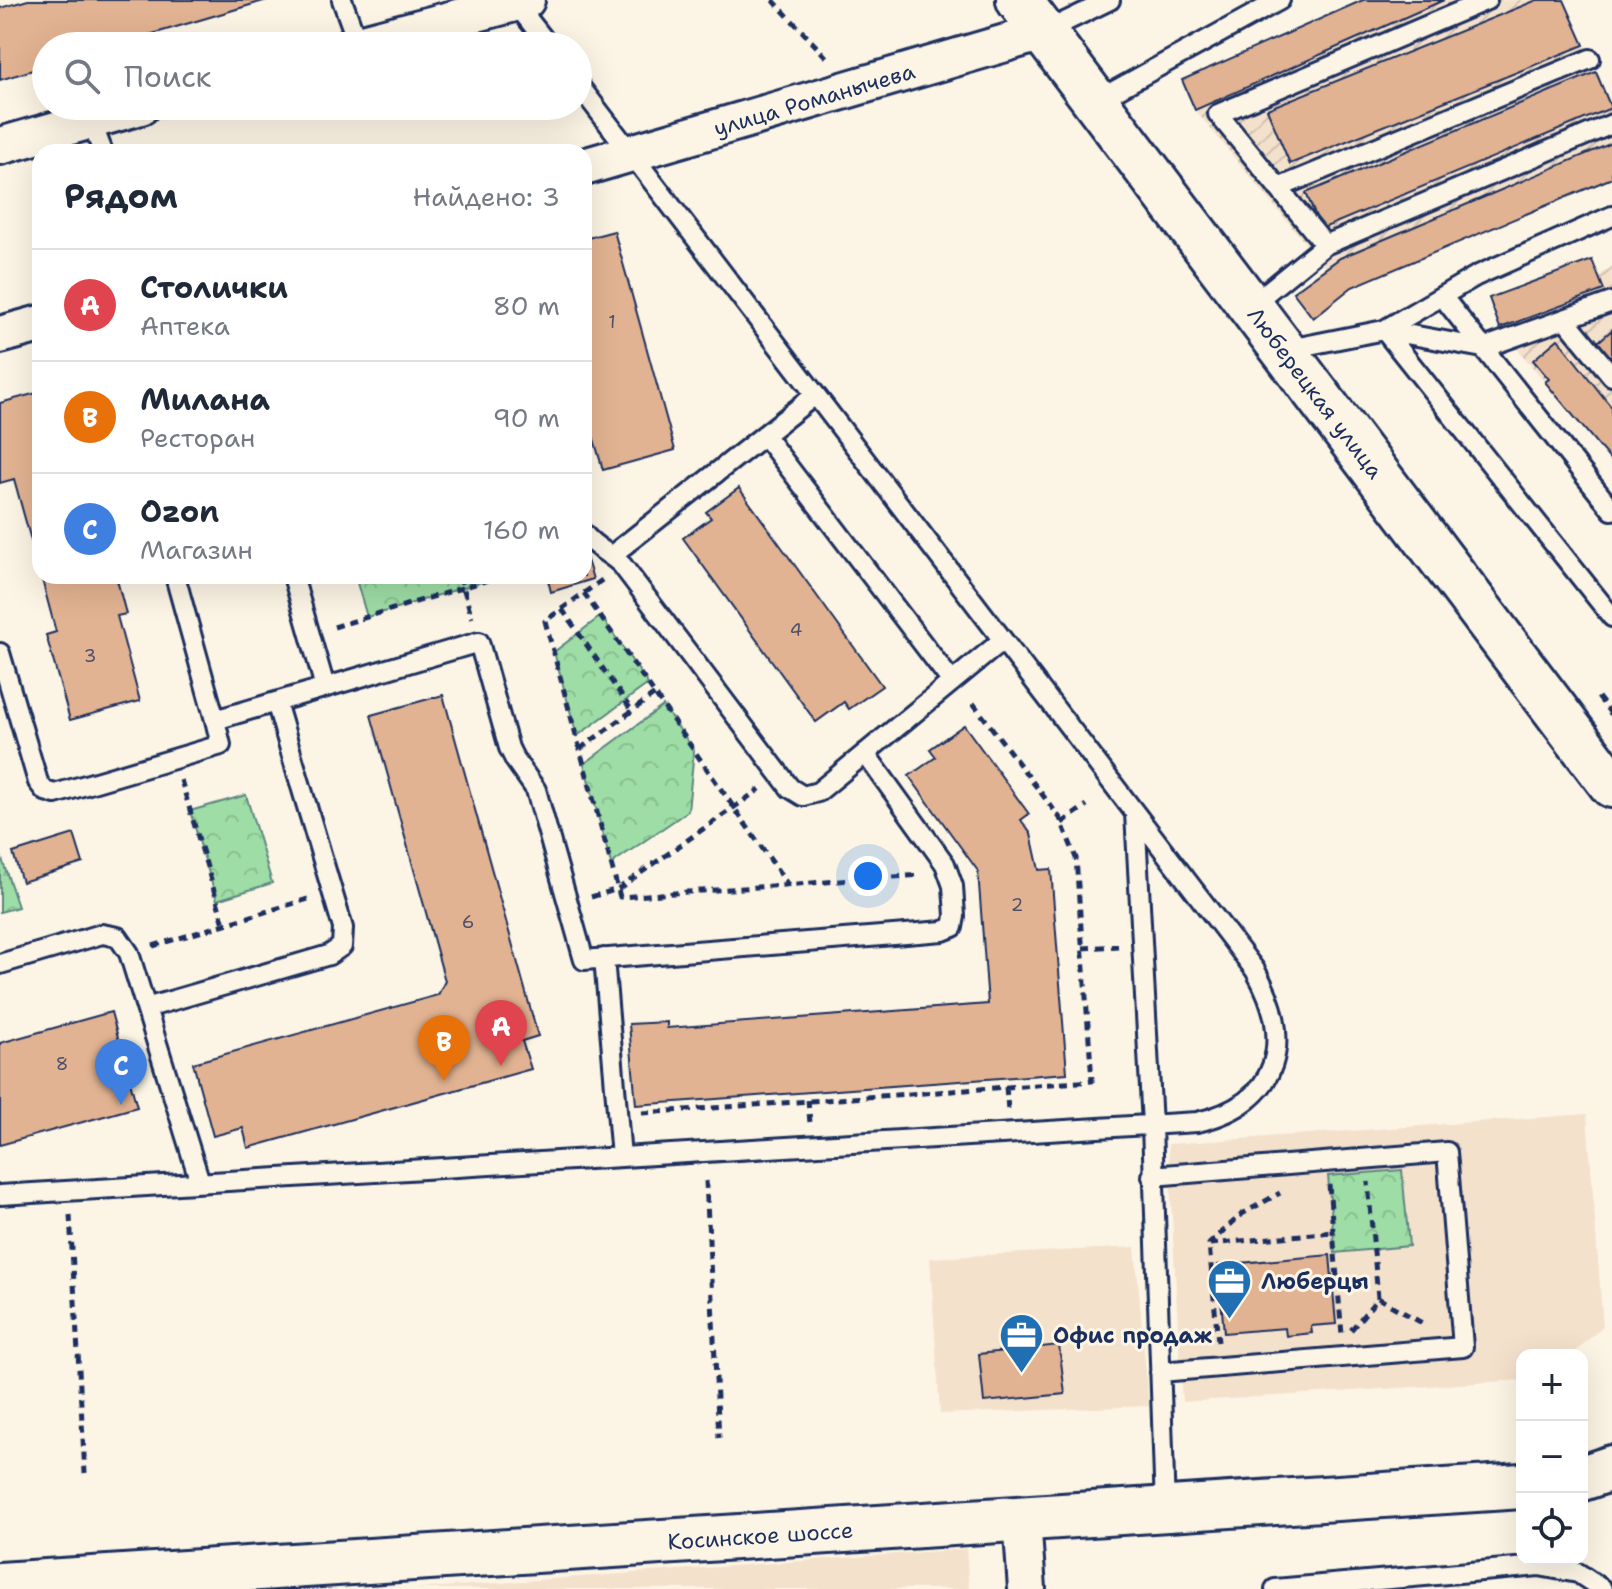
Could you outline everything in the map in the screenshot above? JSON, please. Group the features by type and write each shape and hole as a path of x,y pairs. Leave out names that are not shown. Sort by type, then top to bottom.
{"main road":[{"name":"Люберецкая улица","path":"1031,16 1612,785"},
{"path":"1588,1476 1612,1468"},
{"path":"1588,1485 1612,1486"},
{"name":"Косинское шоссе","path":"0,1585 1516,1486"}],"street":[{"path":"402,32 518,1"},
{"name":"улица Романычева","path":"592,165 1031,16"},
{"path":"0,146 97,137 121,120"},
{"path":"0,335 32,326"},
{"path":"1022,1519 1027,1589"}],"lane":[{"path":"342,0 351,32"},
{"path":"1031,16 1110,0"},
{"path":"1096,101 1280,0"},
{"path":"1325,245 1218,114 1487,0"},
{"path":"518,1 539,32"},
{"path":"1278,188 1590,59"},
{"path":"0,1195 1210,1120 1223,1117 1245,1104 1263,1084 1273,1065 1278,1041 1276,1016 1268,992 1255,970 592,103"},
{"path":"1250,306 1325,245 1612,124"},
{"path":"1283,350 1384,330 1476,276 1612,216"},
{"path":"1442,296 1612,510"},
{"path":"1384,330 1483,348 1572,326 1612,304"},
{"path":"1572,326 1612,376"},
{"path":"1384,330 1612,617"},
{"path":"617,560 815,395"},
{"path":"764,435 954,681"},
{"path":"592,543 617,560 790,788 803,796 818,792 1003,640"},
{"path":"0,653 38,782 45,791 55,794 221,745 177,584"},
{"path":"295,584 325,687"},
{"path":"215,720 479,642 509,748 536,790 584,960 943,931 953,927 955,916 950,873 865,753"},
{"path":"146,1008 329,955 342,946 343,928 276,702"},
{"path":"1135,813 1152,1125 1165,1510"},
{"path":"0,964 102,934 118,937 129,953 200,1182"},
{"path":"604,958 621,1157"},
{"path":"1152,1176 1447,1152 1463,1347 1160,1372"},
{"path":"1275,1589 1539,1566 1578,1573 1602,1589"}],"path":[{"path":"773,0 832,64"},
{"path":"617,560 584,593 545,621 620,897 950,873"},
{"path":"463,584 479,642"},
{"path":"309,634 474,584"},
{"path":"584,593 788,885"},
{"path":"562,609 632,711"},
{"path":"617,1115 1092,1081 1076,858 1062,823 954,681"},
{"path":"580,749 655,694"},
{"path":"175,759 224,924"},
{"path":"568,903 618,889 780,774"},
{"path":"1062,823 1087,805"},
{"path":"129,953 332,892"},
{"path":"1083,948 1118,946"},
{"path":"1006,1087 1008,1112"},
{"path":"808,1100 810,1124"},
{"path":"1328,1176 1343,1340 1378,1298 1367,1173"},
{"path":"706,1181 719,1438"},
{"path":"69,1191 85,1473"},
{"path":"1209,1244 1242,1214 1282,1191"},
{"path":"1209,1244 1333,1232"},
{"path":"1209,1244 1220,1366"}],"shaded area":[{"path":"1363,0 1564,0 1612,109 1612,178 1352,287 1313,318 1293,292 1325,267 1195,110 1182,80"},
{"path":"1592,260 1599,276 1612,266 1612,462 1500,328 1489,298"},
{"path":"1587,1114 1603,1326 1578,1349 1516,1349 1516,1380 1182,1402 1168,1144"},
{"path":"1135,1247 1149,1406 940,1414 930,1258"},
{"path":"966,1549 969,1589 414,1589"}],"green space":[{"path":"357,584 475,584 367,617"},
{"path":"601,616 648,684 577,736 554,652"},
{"path":"663,706 694,750 688,811 611,864 584,764"},
{"path":"246,795 272,883 217,900 190,811"},
{"path":"0,853 18,907 0,912"},
{"path":"1402,1170 1409,1246 1335,1253 1328,1176"}],"building":[{"path":"28,0 267,0 159,32 32,32 32,70 0,80 0,8"},
{"path":"1363,0 1444,0 1195,110 1182,80"},
{"path":"1537,0 1564,0 1584,45 1290,164 1267,109"},
{"path":"1596,72 1611,108 1321,229 1306,193"},
{"path":"1612,143 1612,178 1352,287 1313,318 1293,292 1340,258"},
{"path":"614,231 675,450 603,470 592,432 592,237"},
{"path":"1592,260 1604,290 1500,328 1489,298"},
{"path":"1612,330 1612,359 1598,342"},
{"path":"1558,339 1612,408 1612,462 1545,382 1549,379 1533,360"},
{"path":"32,394 32,544 14,479 0,483 0,403"},
{"path":"739,488 882,686 849,709 844,702 816,722 683,538 711,518 706,512"},
{"path":"43,584 118,584 126,614 117,616 140,701 70,720 46,635 56,632"},
{"path":"549,584 577,584 551,592"},
{"path":"443,695 538,1036 522,1041 531,1069 248,1148 243,1128 213,1136 193,1063 438,995 445,981 371,715"},
{"path":"964,725 1029,814 1021,820 1031,834 1039,870 1051,869 1067,1073 636,1105 629,1024 667,1022 667,1028 988,1004 978,871 909,776 936,757 930,749"},
{"path":"74,834 83,863 22,882 13,853"},
{"path":"111,1012 137,1107 0,1145 0,1043"},
{"path":"1330,1255 1336,1324 1311,1326 1312,1333 1286,1336 1285,1328 1224,1333 1218,1265"},
{"name":"Офис продаж","path":"1059,1345 1065,1394 984,1402 979,1354"}],"place":[{"name":"Столички","path":"501,1066"},
{"name":"Милана","path":"444,1081"},
{"name":"Ozon","path":"121,1105"},
{"name":"Люберцы","path":"1230,1320"},
{"name":"Офис продаж","path":"1022,1374"}]}
